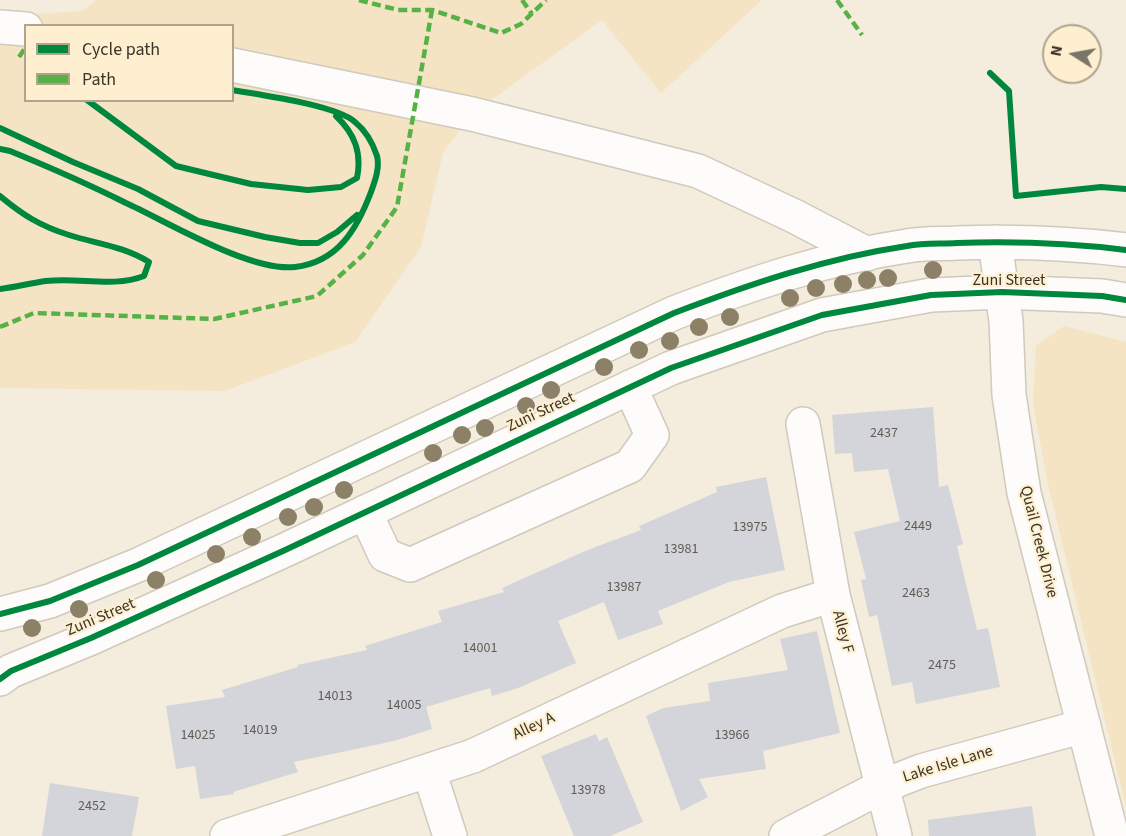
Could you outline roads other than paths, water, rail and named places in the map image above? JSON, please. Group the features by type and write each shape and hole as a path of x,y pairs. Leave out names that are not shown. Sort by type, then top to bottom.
{"main road":[{"path":"0,27 24,29"},
{"path":"234,65 472,114 698,171 794,216 867,254"},
{"name":"Quail Creek Drive","path":"995,242 1006,321 1009,395 1024,493 1112,836"},
{"name":"Zuni Street","path":"0,614 50,601 138,565 674,313 742,287 817,264 908,246 1041,242 1126,250"},
{"name":"Zuni Street","path":"0,679 10,672 91,638 365,512 671,368 822,315 931,295 1002,292 1102,296 1126,300"},
{"path":"365,512 385,555 410,565 630,466 652,435 630,387"},
{"name":"Alley F","path":"803,424 833,595 895,836"},
{"name":"Alley A","path":"227,836 473,756 782,611 833,595"},
{"name":"Lake Isle Lane","path":"786,836 883,786 921,771 1084,726"},
{"path":"429,771 450,836"}]}
